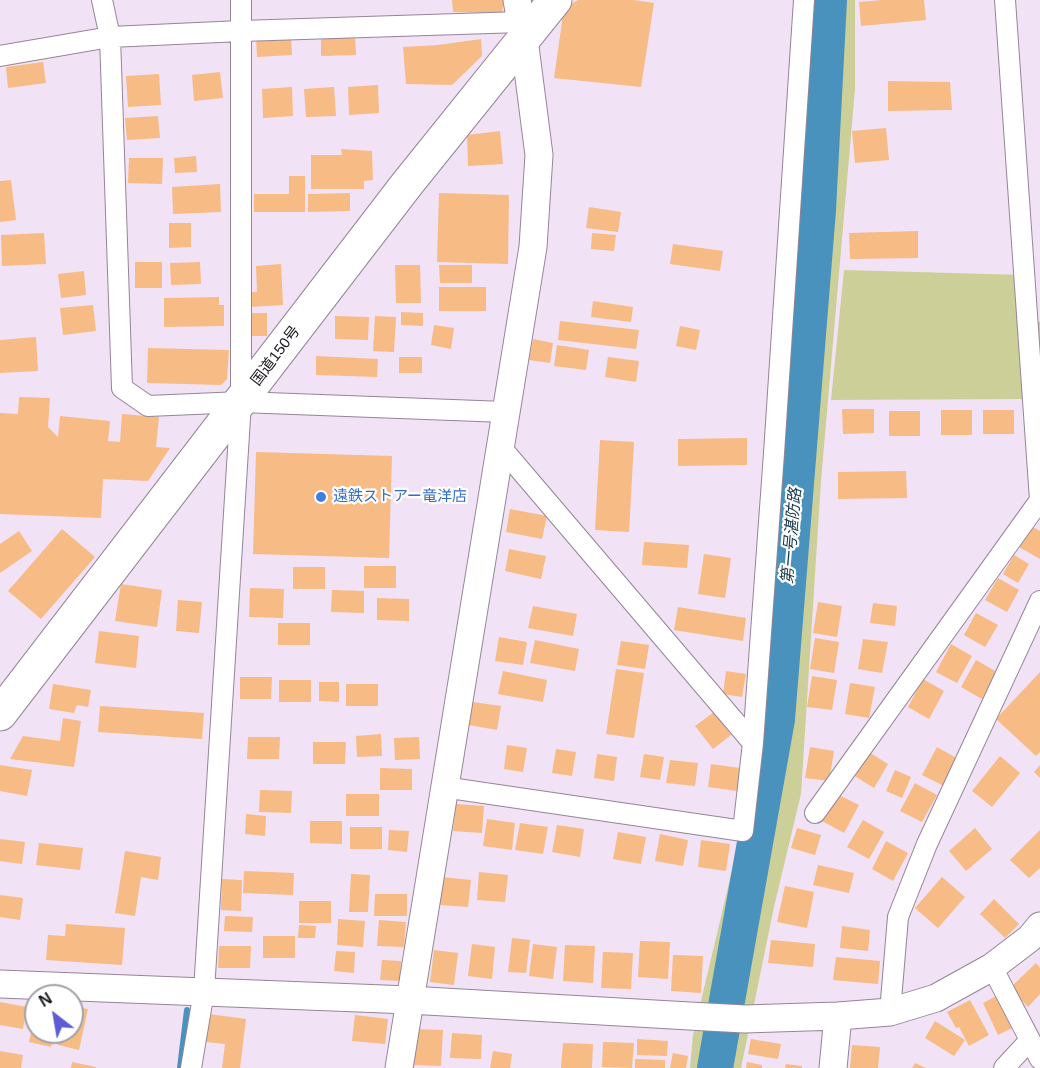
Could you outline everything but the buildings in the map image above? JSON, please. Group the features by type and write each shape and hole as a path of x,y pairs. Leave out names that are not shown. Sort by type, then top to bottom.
{"highway":[{"name":"国道150号","path":"0,714 407,184 521,21 555,0"}],"street":[{"path":"102,0 110,37 122,388 148,406 241,402 505,412"},
{"path":"191,1068 204,991 241,402 241,0"},
{"path":"443,787 743,831 753,743 804,0"},
{"path":"816,813 1040,500 1005,0"},
{"path":"0,56 110,37 521,21 539,155 533,247 443,787 399,1068"},
{"path":"499,445 753,743"},
{"path":"890,1012 898,917 927,844 1040,601"},
{"path":"0,984 409,1000 745,1019 838,1016 890,1012 936,998 992,967 1030,938 1040,926"},
{"path":"992,967 1040,1059"},
{"path":"833,1068 838,1016"},
{"path":"1004,1068 1030,1040"}],"green space":[{"path":"804,0 855,0 855,89 821,481 801,794 774,907 741,1068 690,1068 693,1035 745,815"},
{"path":"844,270 1025,275 1023,399 831,400"}],"waterway":[{"name":"第一号湛防路","path":"715,1068 777,719 818,210 829,0"},
{"path":"180,1068 187,1010"}],"place":[{"name":"遠鉄ストアー竜洋店","path":"321,497"}]}
